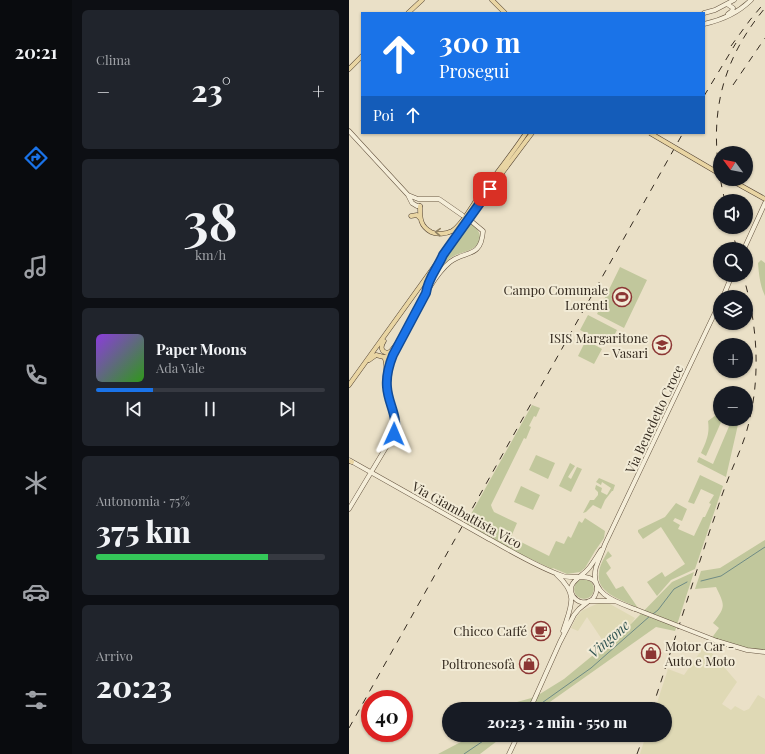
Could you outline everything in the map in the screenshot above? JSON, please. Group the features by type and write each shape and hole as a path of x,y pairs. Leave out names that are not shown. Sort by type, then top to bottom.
{"main road":[{"path":"409,12 422,0"},
{"path":"492,0 504,12"},
{"path":"349,69 361,57"},
{"path":"420,206 420,218 426,229 433,233 443,234 453,230 525,134"},
{"path":"349,385 443,255 469,222 531,134"},
{"path":"652,134 713,170"},
{"path":"469,222 495,176"},
{"path":"742,186 765,199"},
{"path":"411,216 417,215 420,218"},
{"path":"426,293 427,282 443,255"},
{"path":"395,321 382,344 381,349 386,352 390,352 402,337"},
{"path":"363,366 376,355 384,357 393,355"},
{"path":"384,357 387,362 385,378 387,387"}],"street":[{"path":"705,13 715,10 734,0"},
{"path":"705,24 722,19 743,7 751,0"},
{"path":"722,19 723,16 733,10 732,6 727,4"},
{"path":"349,131 408,195 412,203 420,206 431,199"},
{"path":"408,195 420,206"},
{"path":"413,198 422,200 439,199 462,215"},
{"path":"747,242 765,203"},
{"path":"349,509 394,434 395,416 387,387 389,365 393,355 426,293 450,262 459,257 470,254 481,242 483,231 469,222"},
{"name":"Via Benedetto Croce","path":"560,642 574,615 597,593 595,578 605,544 713,317"},
{"name":"Via Giambattista Vico","path":"350,461 524,558 566,577 580,578"},
{"name":"Via Benedetto Croce","path":"533,702 560,642 570,610 572,593 571,588 573,583 588,570 605,544"},
{"name":"Via Giambattista Vico","path":"555,573 572,593"},
{"path":"580,578 590,578 603,594 614,601 717,641 747,650 765,652"},
{"path":"572,593 579,602 614,601"},
{"path":"509,754 515,742"}],"shaded area":[{"path":"599,603 610,604 635,618 631,624 605,644 587,617 578,631 571,628 577,616 583,610"},
{"path":"705,645 737,682 722,704 731,710 735,706 744,711 749,709 758,695 765,699 765,754 640,754 644,742 672,742 672,702 657,702 668,669 684,675"}],"green space":[{"path":"470,224 475,227 480,236 477,245 453,256 439,270 445,261 446,255"},
{"path":"761,260 765,263 765,296 761,284 758,263"},
{"name":"Campo Comunale Lorenti","path":"620,267 647,280 624,328 597,314"},
{"path":"588,315 617,330 609,345 580,330"},
{"path":"586,340 602,349 594,364 578,356"},
{"path":"532,405 540,408 536,417 534,416 529,426 531,427 526,439 524,438 491,505 494,512 517,523 511,537 549,556 556,541 564,544 568,536 571,538 579,521 582,523 585,518 605,531 604,538 585,568 580,572 567,574 553,568 552,569 520,554 466,523"},
{"path":"713,417 713,426 719,426 706,456 701,453 708,434 708,421"},
{"path":"729,426 737,426 726,477 697,462 699,457 713,464"},
{"path":"536,455 555,463 548,479 529,470"},
{"path":"570,463 575,466 568,477 571,479 577,467 582,469 571,492 559,486"},
{"path":"700,475 723,486 695,569 671,580 657,596 647,582 662,572 665,577 685,564 661,527 643,539 638,530 665,517 676,503 687,509 682,521 675,518 673,521 680,525 678,529 694,536 703,517 705,517 711,504 709,503 714,495 701,489 694,504 688,502"},
{"path":"599,478 615,485 613,491 605,500 601,509 593,505 583,513 590,500 594,500 598,495 598,492 595,489 596,485 602,488 601,492 607,495 611,488 602,482 601,485 596,482"},
{"path":"521,486 540,495 533,510 514,502"},
{"path":"765,540 765,653 711,639 719,628 713,623 723,606 721,598 716,587 695,589 701,571 720,568"},
{"path":"608,551 612,556 606,560 611,568 606,573 616,589 623,586 638,608 613,596 602,587 599,581 599,571"},
{"path":"694,572 675,631 656,627 550,702 517,702 535,697 564,679 631,624 672,582"},
{"path":"584,579 591,582 594,589 591,596 584,599 577,596 574,589 577,582"},
{"path":"461,742 496,742 480,754 438,754"}],"waterway":[{"name":"Vingone","path":"701,581 721,576 765,547"},
{"name":"Vingone","path":"653,614 658,610 674,589 687,582"},
{"name":"Vingone","path":"543,702 591,668 650,616"},
{"path":"464,754 482,742"}],"railway":[{"path":"731,46 765,2"},
{"path":"724,194 717,148 717,123 720,99 726,76 736,53 748,30 765,8"},
{"path":"733,85 765,38"},
{"path":"705,94 736,43"},
{"path":"349,728 682,134"},
{"path":"733,234 735,242"},
{"path":"654,702 711,527 744,439 753,404 756,348 752,311 745,282"},
{"path":"637,754 641,742"}],"place":[{"name":"Campo Comunale Lorenti","path":"622,297"},
{"name":"ISIS Margaritone - Vasari","path":"662,345"},
{"name":"Chicco Caffé","path":"541,631"},
{"name":"Motor Car - Auto e Moto","path":"651,653"},
{"name":"Poltronesofà","path":"529,664"}],"route":[{"path":"394,434 395,416 387,387 389,365 402,337 426,293 427,282 443,255 490,189"}]}
